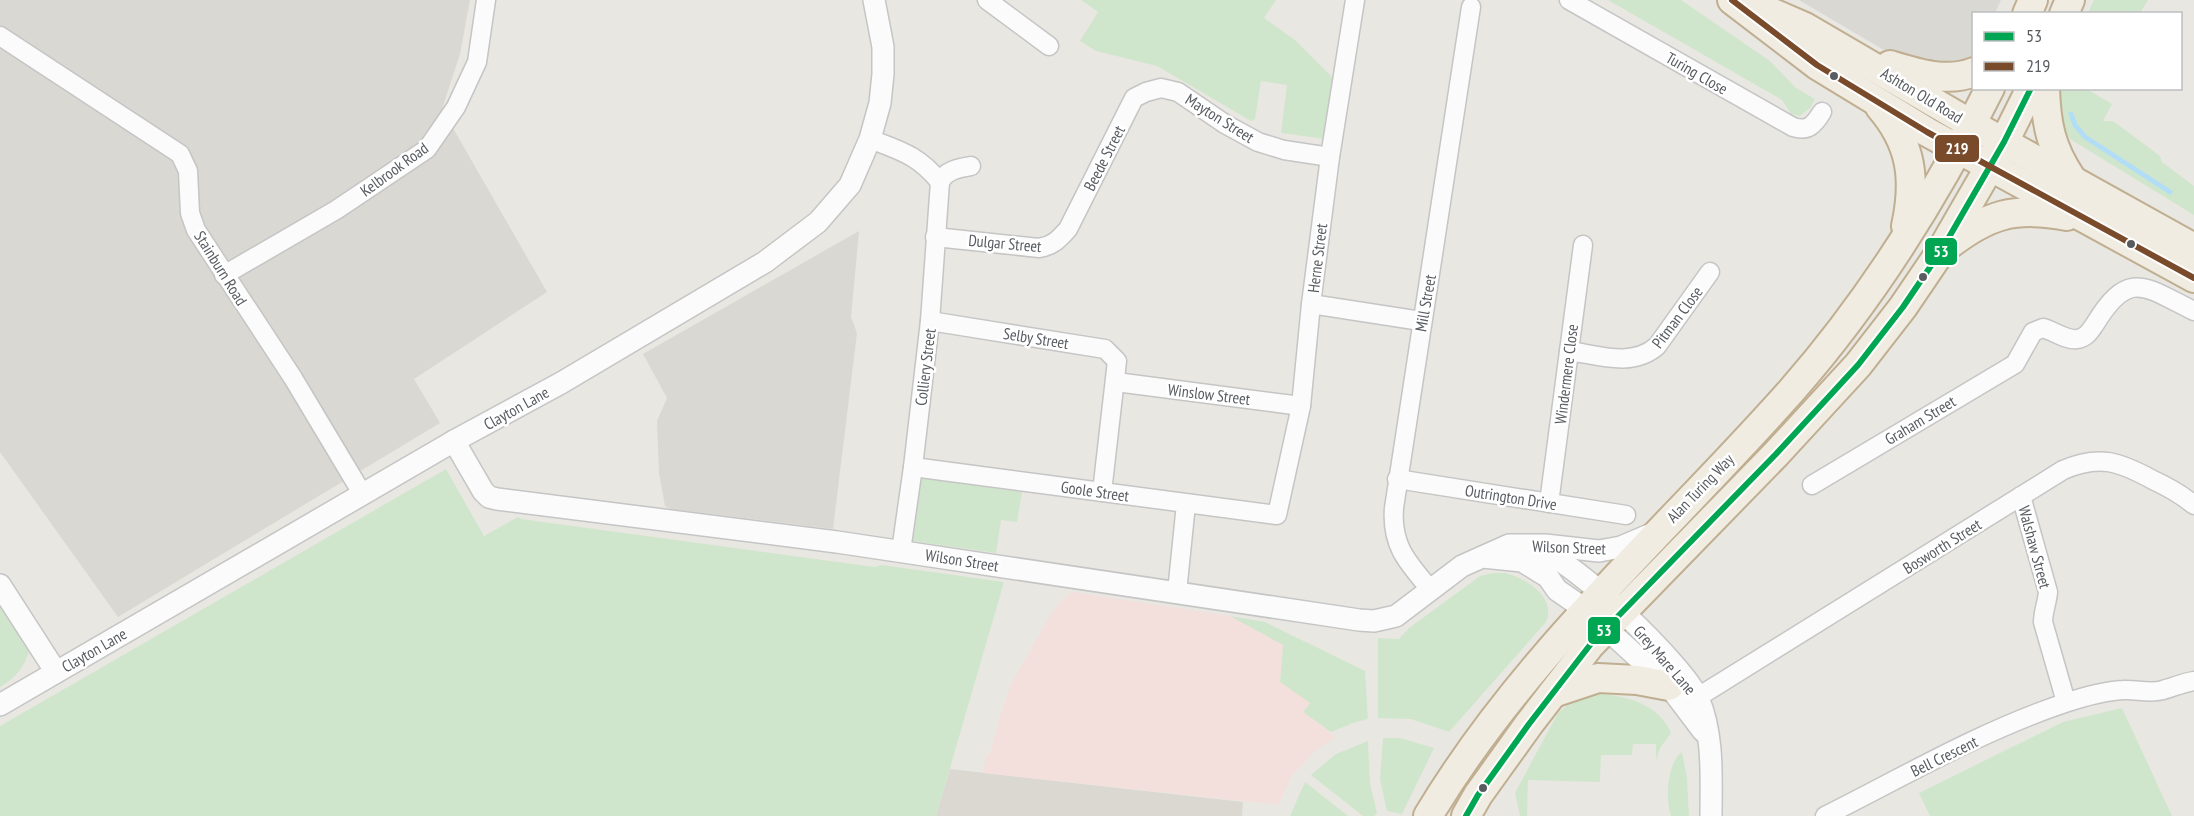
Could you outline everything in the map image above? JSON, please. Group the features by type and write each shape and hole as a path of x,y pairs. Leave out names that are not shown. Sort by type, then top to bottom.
{"highway":[{"name":"Ashton Old Road","path":"1732,0 1817,65 1872,99 1973,158 2194,278"},
{"name":"Ashton Old Road","path":"1742,0 1805,27 1987,133 2194,248"},
{"path":"1853,54 1927,75 1956,76 1972,72"},
{"path":"1987,133 1990,90"},
{"path":"1817,358 1843,347 1921,246 2011,90"},
{"path":"1973,158 1987,133 2029,90"},
{"path":"2045,90 2050,140 2059,160 2073,180"},
{"path":"1872,99 1896,131 1910,163 1910,202 1901,246"},
{"name":"Alan Turing Way","path":"1466,816 1478,795 1553,693 1604,611 1660,530 1793,388 1866,297 1901,246 1973,158"},
{"name":"Alan Turing Way","path":"1428,816 1454,774 1500,709 1776,454 1858,365 1903,307 1941,250 1973,158"},
{"path":"1941,250 1962,234 2003,214 2053,213 2093,223"},
{"path":"1553,693 1598,678 1637,680 1669,686"}],"street":[{"name":"Kelbrook Road","path":"224,275 336,210 428,149 456,107 477,62 486,0"},
{"name":"Clayton Lane","path":"0,705 454,441 561,383 765,262 818,222 850,185 870,139 880,103 883,47 874,0"},
{"path":"987,0 1049,46"},
{"name":"Herne Street","path":"1277,515 1301,406 1311,304 1330,157 1355,0"},
{"name":"Turing Close","path":"1569,0 1793,127 1805,129 1810,127 1815,124 1822,112"},
{"name":"Mill Street","path":"1430,589 1409,565 1395,537 1393,524 1397,479 1471,7"},
{"name":"Stainburn Road","path":"0,36 180,154 188,171 191,188 190,213 196,230 293,378 363,495"},
{"name":"Mayton Street","path":"1146,92 1161,88 1178,92 1225,124 1258,142 1284,150 1330,157"},
{"name":"Beede Street","path":"1068,229 1134,98 1146,92"},
{"path":"870,139 914,156 940,182 943,176 954,169 971,165"},
{"name":"Colliery Street","path":"901,551 914,467 930,321 940,182"},
{"name":"Dulgar Street","path":"935,237 1039,248 1049,247 1068,229"},
{"name":"Windermere Close","path":"1549,504 1583,245"},
{"name":"Pitman Close","path":"1569,351 1630,359 1648,354 1657,346 1710,272"},
{"name":"Graham Street","path":"1812,485 2015,363 2033,332 2043,328 2075,340 2084,337 2090,333 2110,301 2119,293 2129,289 2149,289 2194,311"},
{"path":"1311,304 1421,321"},
{"name":"Selby Street","path":"930,321 1105,349 1117,362 1102,492"},
{"name":"Winslow Street","path":"1116,382 1301,406"},
{"name":"Wilson Street","path":"454,441 483,491 489,497 497,499 901,551 1374,621 1396,616 1462,566 1509,545 1545,545 1599,551 1621,547 1660,530"},
{"name":"Bosworth Street","path":"1698,697 2063,470 2079,463 2112,461 2129,467 2180,493 2194,505"},
{"name":"Goole Street","path":"914,467 1277,515"},
{"name":"Outrington Drive","path":"1397,479 1626,515"},
{"name":"Walshaw Street","path":"2021,496 2048,592 2043,622 2066,702"},
{"path":"1177,592 1186,504"},
{"name":"Wilson Street","path":"1509,545 1549,553 1566,563 1604,611"},
{"name":"Wilson Street","path":"1481,557 1522,561 1548,577 1557,590 1604,611"},
{"path":"0,585 56,672"},
{"name":"Grey Mare Lane","path":"1604,611 1669,686 1709,739"},
{"name":"Grey Mare Lane","path":"1604,611 1671,662 1698,697 1708,729 1711,816"},
{"name":"Bell Crescent","path":"1825,816 1848,811 1966,744 2066,702 2124,690 2143,692 2163,690 2176,684 2194,681"}],"shaded area":[{"path":"0,0 470,0 460,54 442,109 547,292 414,379 440,423 118,617 0,452"},
{"path":"1799,0 2001,0 1995,12 1972,12 1972,57 1951,68 1882,49"},
{"path":"859,231 851,317 857,333 833,529 671,509 665,506 659,473 657,421 667,398 643,354"},
{"path":"1072,592 1230,616 1283,645 1280,682 1310,703 1304,712 1336,737 1316,750 1293,774 1278,805 983,773 986,756 990,753 1011,684 1049,617 1060,602"},
{"path":"950,769 1243,802 1242,816 936,816"}],"green space":[{"path":"1081,0 1276,0 1264,18 1295,40 1334,79 1325,139 1281,133 1287,85 1261,81 1255,119 1251,121 1157,66 1096,51 1080,41 1098,12"},
{"path":"1608,0 1681,0 1770,61 1796,88 1815,99 1810,108 1800,116 1791,114 1782,100"},
{"path":"2094,0 2148,0 2141,12 2088,12"},
{"path":"2060,90 2089,90 2112,104 2103,121 2113,121 2160,156 2162,162 2194,186 2194,215 2070,139 2064,128"},
{"path":"446,469 484,536 518,517 875,567 882,565 1004,582 936,816 0,816 0,726"},
{"path":"921,478 1022,492 1017,522 1001,520 996,553 913,541"},
{"path":"1505,573 1522,579 1538,590 1547,604 1546,622 1449,732 1411,719 1378,718 1378,638 1399,639 1409,628 1480,576"},
{"path":"0,603 29,651 18,672 0,687"},
{"path":"1230,616 1265,622 1365,671 1368,719 1331,732 1303,712 1310,703 1280,682 1283,645"},
{"path":"1598,694 1620,696 1640,703 1650,708 1666,723 1671,733 1660,748 1656,760 1656,744 1633,744 1632,755 1601,755 1600,782 1528,780 1527,816 1520,816 1515,793 1558,713 1571,702"},
{"path":"2122,708 2172,816 1930,816 1919,793 2063,722"},
{"path":"1383,738 1400,738 1434,748 1402,814 1387,811 1380,779"},
{"path":"1368,741 1370,783 1377,813 1374,816 1363,816 1311,775 1336,754"},
{"path":"1682,752 1687,778 1689,816 1671,816 1668,801 1670,772"},
{"path":"1305,782 1348,816 1290,816"}],"waterway":[{"path":"2071,114 2075,125 2085,137 2170,192"}],"transit line":[{"name":"219","path":"1732,0 1817,65 1927,132 2194,278"},
{"name":"53","path":"1466,816 1478,795 1529,724 1590,645 1776,454 1858,365 1903,307 1941,251 2004,142 2030,90"}]}
